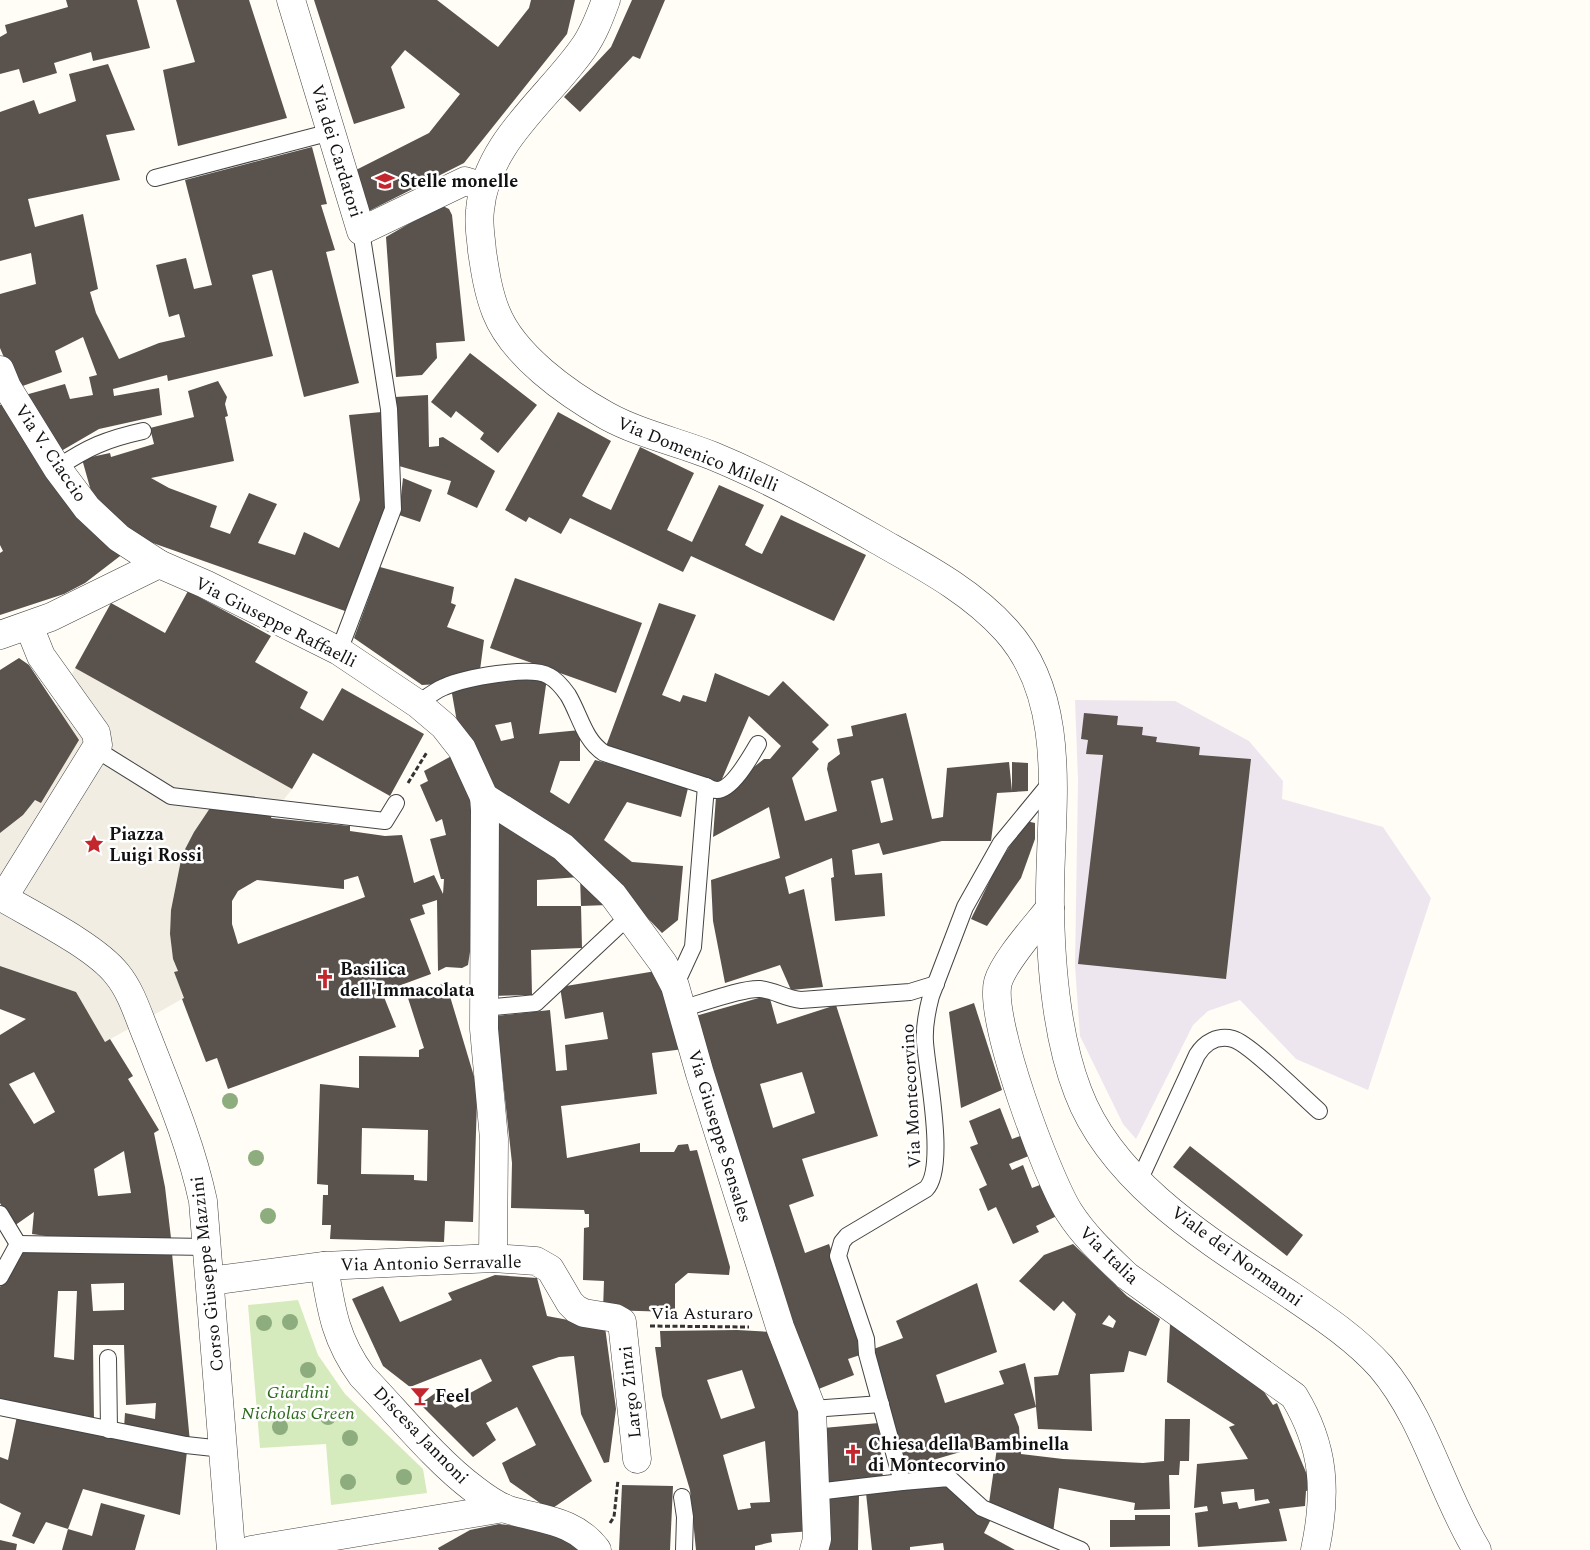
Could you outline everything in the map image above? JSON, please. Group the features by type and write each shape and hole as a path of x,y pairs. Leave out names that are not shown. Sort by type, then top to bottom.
{"street":[{"name":"Via dei Cardatori","path":"291,0 361,230 465,181 484,187"},
{"name":"Via Domenico Milelli","path":"606,0 596,27 584,46 507,140 493,164 484,187 480,210 480,232 493,305 505,333 526,357 574,394 609,417 712,456 771,483 829,513 940,576 977,604 1010,634 1038,684 1049,730 1052,781 1050,908"},
{"name":"Via V. Ciaccio","path":"2,382 57,468 87,508 119,538 159,564"},
{"name":"Via Giuseppe Raffaelli","path":"159,564 205,584 339,651 418,704 444,726 462,749 484,796"},
{"path":"0,635 29,626 159,564"},
{"path":"1,897 97,750 98,739 96,733 41,656 29,626"},
{"path":"484,796 484,1029 494,1139 493,1258"},
{"name":"Via Giuseppe Sensales","path":"484,796 563,847 612,895 663,963 678,998 780,1327 812,1409 817,1538 814,1550"},
{"name":"Corso Giuseppe Mazzini","path":"1,897 102,958 117,974 127,989 194,1160 203,1201 231,1550"},
{"name":"Viale dei Normanni","path":"1050,908 1052,958 1058,1006 1078,1092 1094,1125 1107,1145 1139,1181 1193,1229 1322,1317 1353,1341 1380,1366 1416,1422 1477,1550"},
{"name":"Via Italia","path":"1050,908 1003,970 998,983 996,1000 1002,1034 1043,1158 1068,1210 1083,1233 1107,1258 1128,1276 1294,1396 1308,1420 1321,1471 1322,1504 1314,1550"},
{"name":"Via Antonio Serravalle","path":"210,1282 324,1266 493,1258 544,1263 576,1309 584,1313 615,1318 624,1326"},
{"name":"Discesa Jannoni","path":"324,1266 332,1316 339,1337 349,1358 362,1376 453,1471 474,1490 504,1508"},
{"name":"Largo Zinzi","path":"624,1326 637,1458"},
{"path":"251,1550 504,1508 575,1529 587,1537 595,1548"}],"lane":[{"path":"155,178 332,132"},
{"path":"339,651 393,509 389,409 361,230"},
{"path":"57,468 86,448 115,437 143,431"},
{"path":"418,704 444,687 460,682 514,671 538,672 548,675 557,681 568,695 589,738 604,753 716,790 723,788 738,776 758,744"},
{"path":"97,750 171,796 385,821 396,803"},
{"name":"Via Montecorvino","path":"902,1482 867,1354 866,1339 838,1256 842,1242 847,1236 926,1189 934,1178 933,1100 925,1040 927,1011 965,907 1001,843 1052,781"},
{"path":"706,786 693,947 678,998 752,989 768,990 786,998 801,1000 910,992 936,984"},
{"path":"484,1008 536,1003 629,916"},
{"path":"1139,1181 1197,1055 1202,1046 1212,1040 1221,1038 1243,1043 1319,1112"},
{"path":"0,1214 18,1244"},
{"path":"18,1244 206,1247"},
{"path":"0,1277 18,1244"},
{"path":"108,1358 109,1430"},
{"path":"812,1409 881,1404"},
{"path":"0,1407 186,1446 223,1449"},
{"path":"816,1492 949,1478 982,1508 1082,1550"},
{"path":"682,1497 685,1517 684,1550"}],"path":[{"path":"396,803 444,726"},
{"name":"Via Asturaro","path":"624,1326 780,1327"},
{"path":"595,1548 614,1517 618,1479 637,1458"}],"shaded area":[{"name":"Piazza Luigi Rossi","path":"75,668 292,789 272,815 210,808 182,855 171,910 170,934 173,960 178,971 174,972 184,998 105,1042 76,992 0,966 0,833 35,800 41,803 56,706"},
{"path":"1075,700 1175,701 1249,741 1283,781 1282,799 1383,827 1431,898 1368,1090 1296,1059 1240,1000 1208,1011 1193,1025 1136,1139 1123,1124 1080,1036 1075,966 1078,780"}],"green space":[{"name":"Giardini Nicholas Green","path":"298,1300 318,1355 345,1394 423,1469 427,1493 331,1505 326,1444 260,1448 248,1305"}],"building":[{"path":"66,0 137,0 150,48 93,61 91,52 54,63 57,73 23,83 19,69 0,74 0,37 7,33 5,25 68,7"},
{"path":"176,0 249,0 287,118 178,146 163,70 195,62"},
{"path":"314,0 437,0 498,47 529,8 531,0 575,0 567,34 464,163 367,212 354,171 429,133 460,94 405,50 391,67 405,108 354,124"},
{"path":"632,0 665,0 640,59 633,56 580,112 564,97 611,47"},
{"path":"108,64 135,130 106,135 120,180 28,199 35,227 83,214 98,289 90,292 96,313 119,359 159,343 185,337 179,314 169,317 156,265 186,258 194,289 212,285 185,180 312,147 327,204 321,205 335,250 326,252 359,383 304,397 272,270 252,275 273,356 168,381 167,375 113,389 114,396 159,388 162,415 99,429 56,454 25,395 65,384 70,399 93,395 89,377 97,375 83,337 55,351 62,372 17,388 0,348 0,294 36,284 31,253 0,261 0,112 34,100 39,114 76,101 69,74"},
{"path":"443,206 449,209 452,215 465,341 436,343 437,358 422,375 396,377 386,237 436,208"},
{"path":"470,353 537,405 498,453 480,439 484,433 456,411 451,418 431,402"},
{"path":"218,381 227,397 225,404 228,416 225,417 234,461 151,478 169,488 217,506 210,527 230,534 249,493 277,504 258,543 295,555 304,532 339,548 360,500 349,415 382,412 388,509 345,611 133,536 99,502 91,491 82,459 110,453 111,457 154,444 150,428 194,417 188,391"},
{"path":"428,395 429,447 439,446 439,438 443,437 495,471 477,508 447,494 451,481 399,466 395,397"},
{"path":"8,402 74,514 80,509 124,553 85,583 64,594 0,615 0,553 3,551 0,545 0,405"},
{"path":"558,412 611,441 582,496 611,510 640,447 694,473 667,530 692,542 719,485 764,505 745,545 755,551 762,554 781,515 866,555 834,621 691,556 683,572 570,518 561,534 529,517 526,522 505,510"},
{"path":"403,478 432,490 420,522 399,515"},
{"path":"380,567 454,587 451,603 456,605 447,627 484,640 480,670 440,684 422,685 354,638"},
{"path":"515,578 642,623 616,693 490,648"},
{"path":"188,591 271,636 255,662 308,692 300,708 323,721 342,688 424,734 390,796 313,753 292,789 75,668 111,603 165,633"},
{"path":"659,603 696,615 662,695 680,702 683,695 706,702 715,673 769,696 783,681 829,725 812,742 819,749 792,778 805,821 837,811 827,769 828,763 840,754 837,739 853,736 851,726 906,713 932,819 943,817 947,768 1009,762 1012,791 1012,762 1028,763 1028,791 997,793 991,841 942,841 883,855 879,843 852,850 855,875 882,873 885,916 835,921 831,878 834,877 832,858 785,877 789,894 804,889 823,987 791,990 780,965 725,983 713,921 711,880 780,858 769,807 713,837 716,797 764,759 770,759 781,746 749,716 719,786 605,749","holes":["883,778 893,820 881,823 871,781"]},
{"path":"19,658 29,665 79,740 41,803 35,800 23,815 0,833 0,670"},
{"path":"513,675 547,678 539,734 580,730 580,761 560,761 550,792 569,804 595,760 689,784 681,817 627,802 604,840 632,862 683,866 678,920 662,933 629,899 490,797 457,722 451,688","holes":["511,722 514,738 501,741 495,725"]},
{"path":"1084,713 1118,716 1117,725 1143,727 1142,735 1157,737 1156,742 1200,747 1199,755 1251,759 1226,979 1078,964 1103,755 1086,754 1088,740 1081,739"},
{"path":"457,753 478,803 476,912 468,965 462,968 446,967 438,971 437,900 422,905 425,914 410,919 431,974 382,992 396,1027 228,1089 217,1058 206,1062 182,999 184,998 174,972 178,971 173,959 170,934 171,910 182,855 194,832 210,808 272,815 271,818 350,826 350,831 385,836 402,835 414,883 434,875 443,894 444,879 441,879 430,839 446,835 442,819 436,822 420,785 428,781 424,771","holes":["358,876 365,897 238,944 232,924 232,901 238,891 257,880 344,889 344,880"]},
{"path":"509,817 555,846 609,902 608,905 581,906 582,948 531,950 532,995 491,996 490,822","holes":["580,877 581,906 537,906 537,880"]},
{"path":"1026,821 1035,823 1035,839 1021,878 987,926 971,919 997,866"},
{"path":"0,966 76,992 105,1042 110,1039 133,1076 128,1079 159,1130 154,1133 165,1187 171,1238 74,1240 32,1234 34,1212 14,1226 0,1203 0,1035 26,1019 0,1009","holes":["34,1072 55,1112 34,1124 9,1084","124,1151 131,1193 98,1196 94,1169"]},
{"path":"656,971 684,1049 652,1053 657,1094 561,1106 567,1158 640,1143 640,1152 674,1152 678,1145 688,1144 690,1151 697,1150 730,1267 729,1275 688,1273 675,1284 675,1312 603,1310 604,1281 583,1280 584,1228 589,1227 589,1214 585,1214 584,1210 511,1208 512,1163 496,1016 550,1010 556,1071 567,1070 565,1045 608,1039 603,1012 565,1019 560,987"},
{"path":"446,983 482,1103 477,1102 473,1222 445,1221 444,1242 330,1239 331,1225 322,1225 323,1195 328,1195 328,1185 317,1184 320,1084 359,1088 359,1056 419,1057 419,1050 424,1048 407,995","holes":["362,1128 428,1130 427,1181 414,1180 414,1175 361,1174"]},
{"path":"769,995 777,1024 836,1005 878,1136 802,1159 814,1196 789,1205 805,1253 829,1244 852,1313 863,1354 848,1359 854,1375 811,1392 692,1017","holes":["802,1072 815,1113 773,1128 760,1084"]},
{"path":"974,1003 1002,1090 961,1108 949,1012"},
{"path":"1000,1108 1012,1139 1023,1135 1031,1155 1009,1164 1012,1170 1023,1165 1032,1188 1045,1183 1059,1215 1036,1226 1039,1232 1013,1244 996,1207 988,1211 979,1189 987,1185 970,1147 978,1144 969,1121"},
{"path":"1190,1146 1303,1235 1287,1256 1173,1167"},
{"path":"1073,1244 1127,1296 1160,1319 1146,1356 1129,1351 1124,1372 1090,1374 1092,1431 1038,1429 1034,1377 1058,1375 1076,1314 1063,1301 1054,1311 1019,1281 1044,1255","holes":["1109,1315 1116,1321 1113,1328 1102,1324"]},
{"path":"19,1252 172,1253 190,1442 124,1428 125,1413 155,1419 156,1403 126,1405 124,1345 93,1345 94,1422 0,1404 0,1287","holes":["124,1283 124,1310 93,1311 91,1284","58,1291 77,1291 74,1360 54,1357"]},
{"path":"495,1275 537,1278 547,1316 605,1327 616,1409 609,1462 604,1463 581,1414 574,1356 559,1357 532,1366 592,1481 550,1510 510,1482 502,1463 536,1445 517,1407 486,1423 496,1440 473,1457 420,1404 438,1391 455,1408 464,1403 461,1398 492,1381 481,1359 410,1387 383,1366 352,1299 383,1286 400,1322 452,1300 448,1293"},
{"path":"977,1283 997,1352 936,1375 945,1403 1004,1384 999,1371 1025,1363 1036,1407 1014,1414 1019,1427 1021,1454 1063,1459 1143,1463 1164,1461 1165,1419 1190,1419 1189,1461 1180,1461 1179,1475 1169,1475 1170,1509 1134,1510 1135,1503 1059,1488 1053,1533 989,1503 998,1441 902,1469 871,1350 903,1338 896,1321"},
{"path":"1170,1324 1258,1383 1273,1405 1277,1403 1313,1489 1306,1491 1305,1506 1279,1509 1287,1541 1198,1547 1195,1513 1208,1511 1207,1506 1194,1508 1197,1464 1248,1459 1229,1427 1235,1425 1167,1382","holes":["1254,1489 1255,1501 1268,1499 1270,1503 1239,1509 1237,1502 1223,1504 1221,1492"]},
{"path":"737,1330 773,1332 806,1426 812,1531 771,1534 772,1542 755,1546 755,1550 696,1550 690,1490 662,1396 655,1347 661,1347 660,1331","holes":["742,1370 755,1408 721,1419 707,1380","765,1441 770,1502 750,1503 751,1508 738,1510 723,1455"]},
{"path":"17,1416 187,1451 180,1515 83,1489 68,1529 46,1522 34,1544 12,1536 21,1513 0,1503 0,1457 8,1460"},
{"name":"Chiesa della Bambinella di Montecorvino","path":"879,1423 883,1479 828,1484 823,1428"},
{"path":"622,1485 673,1486 670,1550 619,1550"},
{"path":"947,1485 992,1517 984,1533 1015,1550 944,1550 943,1543 910,1547 910,1550 872,1550 866,1493"},
{"path":"828,1495 859,1495 858,1550 826,1550"},
{"path":"101,1503 145,1515 135,1550 62,1550 68,1529 92,1536"},
{"path":"1135,1515 1170,1515 1170,1546 1110,1547 1110,1520 1135,1520"},
{"path":"499,1524 565,1531 585,1550 439,1550 438,1548 470,1530"},
{"path":"0,1540 17,1544 16,1550 0,1550"}],"place":[{"name":"Stelle monelle","path":"385,181"},
{"name":"Piazza Luigi Rossi","path":"94,844"},
{"name":"Basilica dell'Immacolata","path":"325,979"},
{"name":"Feel","path":"420,1396"},
{"name":"Chiesa della Bambinella di Montecorvino","path":"853,1454"}]}
